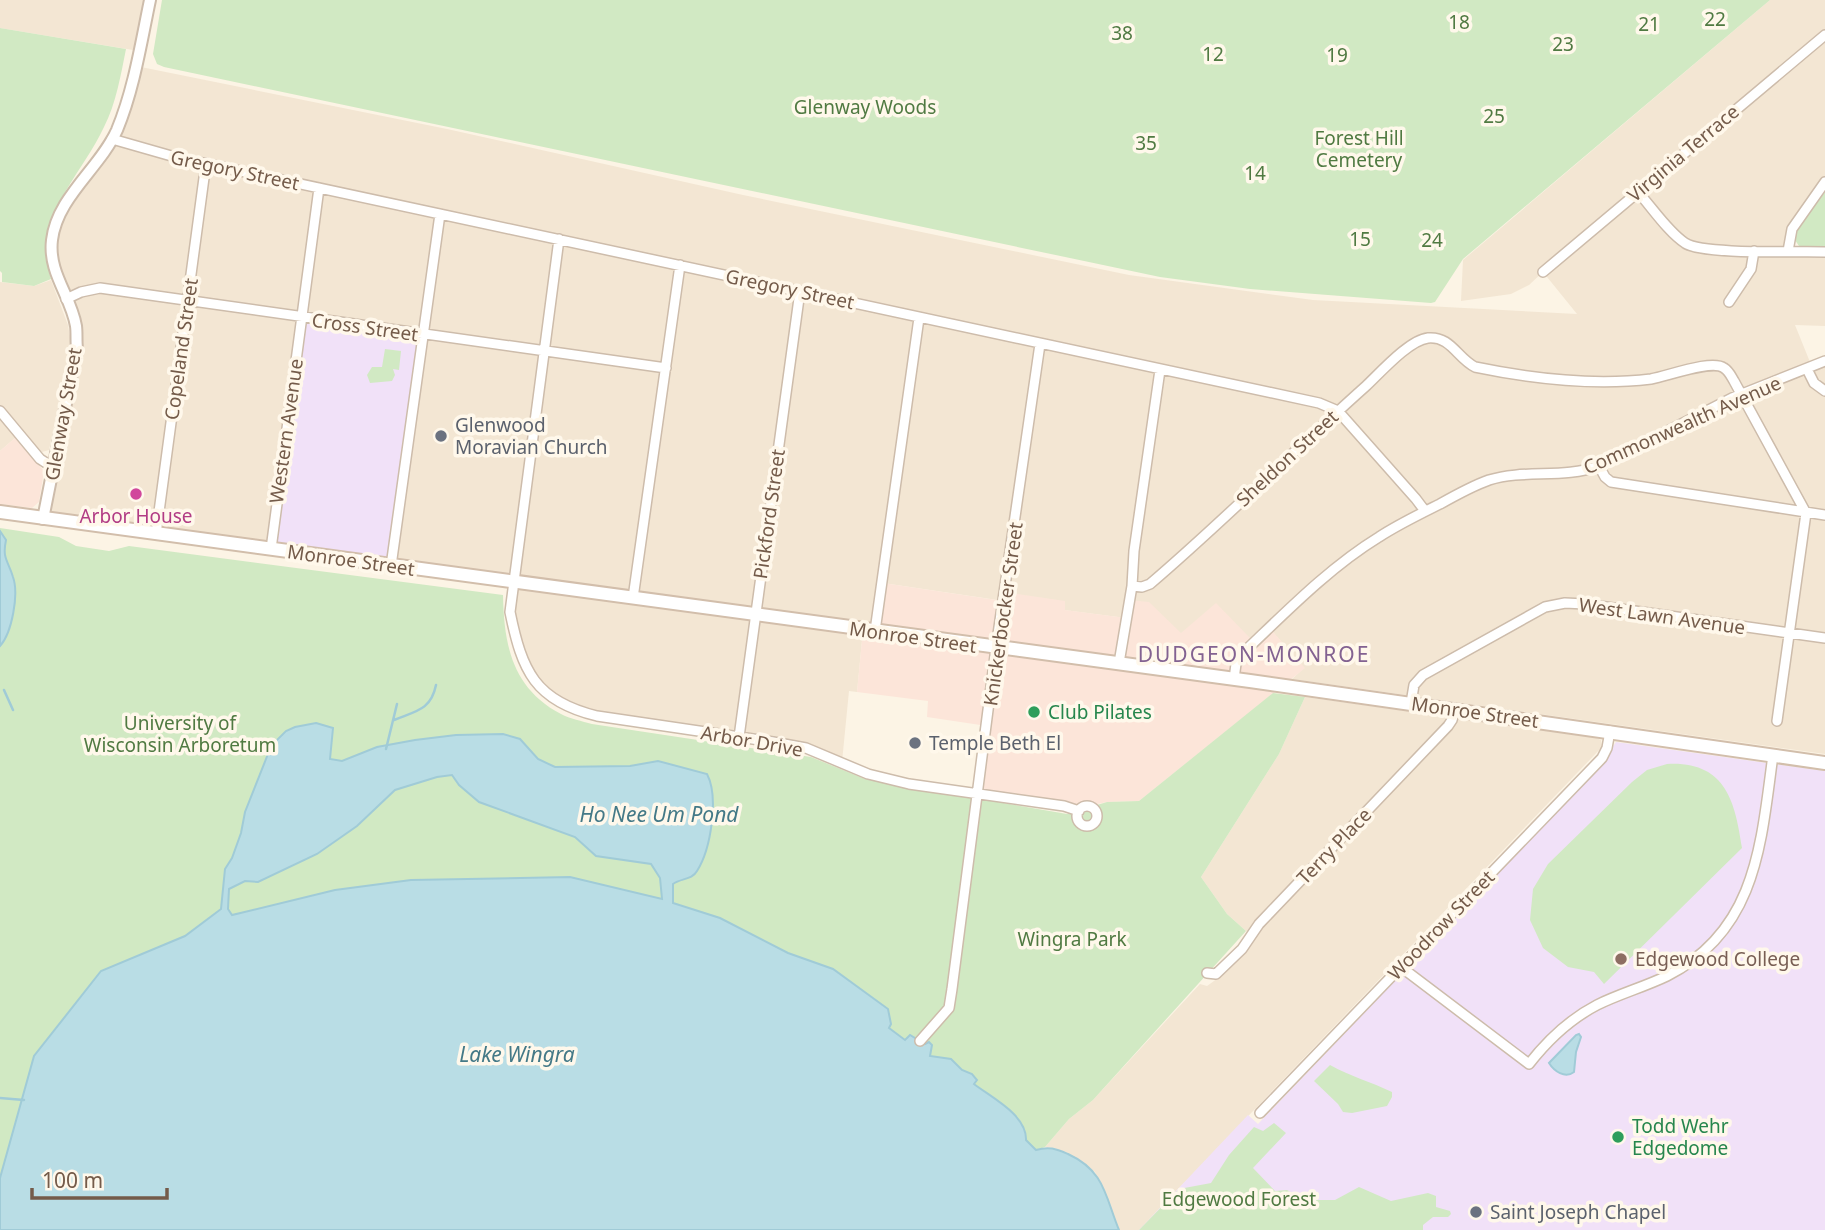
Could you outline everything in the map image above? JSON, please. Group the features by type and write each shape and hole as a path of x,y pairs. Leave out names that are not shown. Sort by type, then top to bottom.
{"main road":[{"name":"Monroe Street","path":"0,512 1455,709 1825,763"}],"street":[{"name":"Glenway Street","path":"43,519 77,348 76,325 53,266 52,238 66,205 112,139 127,97 150,0"},
{"name":"Virginia Terrace","path":"1543,272 1825,36"},
{"name":"Gregory Street","path":"112,139 135,147 319,188 1319,403 1338,411"},
{"name":"Copeland Street","path":"156,534 206,163"},
{"path":"1788,251 1792,229 1825,183"},
{"name":"Western Avenue","path":"271,549 319,188"},
{"path":"1637,191 1678,237 1691,247 1825,252"},
{"path":"391,566 440,214"},
{"name":"Arbor Drive","path":"559,239 510,612 521,658 533,679 560,703 579,712 806,748 882,778 1064,806 1079,811"},
{"path":"1729,302 1751,269 1754,251"},
{"path":"633,598 680,265"},
{"name":"Cross Street","path":"66,299 100,288 666,368"},
{"name":"Pickford Street","path":"739,737 800,291"},
{"path":"875,631 919,318"},
{"name":"Sheldon Street","path":"1132,586 1150,584 1338,411 1416,342 1427,338 1446,341 1464,362 1475,367 1564,381 1650,379 1718,365 1727,370 1741,394"},
{"name":"Knickerbocker Street","path":"920,1041 949,1007 996,648 1040,344"},
{"name":"Commonwealth Avenue","path":"1234,679 1236,664 1245,651 1316,586 1379,537 1425,511 1486,481 1514,475 1567,474 1600,466 1741,394 1825,361"},
{"path":"1807,369 1814,383 1825,391"},
{"path":"1119,663 1132,586 1136,538 1160,370"},
{"path":"1741,394 1806,513 1777,721"},
{"path":"0,411 40,459 54,468"},
{"path":"1338,411 1425,511"},
{"path":"1600,466 1605,477 1611,482 1795,509 1825,516"},
{"name":"West Lawn Avenue","path":"1411,703 1414,685 1423,675 1545,607 1556,605 1585,604 1825,638"},
{"name":"Terry Place","path":"1207,973 1216,974 1242,949 1259,924 1448,726 1455,709"},
{"name":"Woodrow Street","path":"1260,1113 1602,758 1610,731"},
{"path":"1401,967 1528,1065 1561,1030 1586,1012 1686,965 1725,928 1744,897 1754,869 1766,812 1773,755"}],"shaded area":[{"path":"0,0 150,0 139,51 0,28"},
{"path":"1770,0 1825,0 1825,182 1792,229 1788,250 1825,252 1825,326 1795,325 1812,367 1825,361 1825,754 1292,679 1304,668 1266,624 1250,638 1181,634 1126,618 1064,610 1065,602 1004,601 883,583 875,631 863,630 857,692 849,691 842,762 826,755 597,716 542,689 517,647 512,581 43,519 76,325 57,278 57,223 107,148 136,66 447,129 743,195 1129,275 1313,300 1577,314 1543,272 1529,285 1511,294 1461,301 1463,260"},
{"path":"51,280 68,325 71,343 49,450 42,452 22,432 0,451 0,282 34,286"},
{"path":"301,318 423,334 391,566 271,549"},
{"path":"15,438 44,471 39,502 32,508 0,504 0,451"},
{"path":"883,583 1003,601 1005,592 1065,601 1065,610 1126,618 1129,600 1149,602 1181,633 1216,603 1250,638 1266,624 1305,668 1139,801 1107,802 1079,808 979,794 987,726 927,717 928,701 857,692 863,630 875,631"},
{"path":"1305,697 1594,737 1601,740 1602,747 1139,1230 1119,1230 1095,1172 1078,1159 1054,1148 1045,1147 1069,1119 1093,1100 1200,984 1207,986 1214,981 1255,939 1227,914 1201,877 1279,754"},
{"name":"Edgewood College","path":"1616,742 1825,771 1825,1230 1139,1230 1248,1115 1258,1124 1600,766"}],"green space":[{"name":"Forest Hill Cemetery","path":"162,0 1770,0 1463,259 1435,302 1431,303 1250,289 1160,277 164,67 157,64 153,54"},
{"path":"0,28 126,49 112,109 53,217 47,256 51,279 34,286 2,282 0,271"},
{"path":"1825,192 1825,247 1799,246 1795,240 1797,231"},
{"path":"385,349 401,351 399,370 393,369 395,375 392,381 370,383 367,375 372,367 382,367"},
{"name":"University of Wisconsin Arboretum","path":"0,528 59,537 76,546 109,551 129,546 503,595 509,648 521,678 544,703 568,717 592,724 811,757 865,779 1067,814 1107,802 1139,801 1273,693 1305,697 1279,754 1201,877 1227,914 1246,931 1093,1100 1069,1119 1045,1147 1036,1150 1026,1140 1021,1123 998,1101 974,1084 972,1074 962,1070 951,1059 930,1056 925,1045 910,1035 905,1040 889,1028 888,1009 833,969 788,953 720,918 652,897 570,877 411,880 335,890 232,915 221,909 185,936 101,971 0,1178"},
{"path":"1667,764 1702,769 1724,787 1735,814 1742,848 1604,984 1594,972 1568,967 1543,948 1530,920 1533,889 1548,864 1632,782 1647,770"},
{"path":"1330,1065 1392,1092 1387,1106 1352,1113 1343,1112 1314,1081"},
{"name":"Edgewood Forest","path":"1274,1123 1286,1133 1253,1168 1275,1191 1287,1190 1306,1200 1335,1200 1359,1187 1391,1201 1428,1193 1436,1196 1436,1207 1450,1211 1451,1214 1448,1217 1433,1217 1423,1225 1423,1230 1139,1230 1179,1189 1211,1183 1229,1155 1254,1127 1263,1131"}],"water":[{"path":"0,531 6,540 5,556 15,584 15,603 8,632 0,646"},
{"name":"Lake Wingra","path":"316,723 333,728 330,759 342,761 377,747 415,740 456,735 503,734 520,739 538,759 555,767 630,766 658,761 707,774 711,784 713,809 706,850 695,874 673,884 673,903 720,918 788,953 833,969 888,1009 891,1024 889,1028 905,1040 910,1035 925,1044 929,1042 932,1045 930,1056 951,1059 962,1070 972,1074 977,1080 974,1084 1015,1115 1025,1131 1026,1140 1036,1150 1049,1148 1060,1151 1090,1168 1102,1186 1119,1230 0,1230 0,1178 34,1056 101,971 185,936 221,909 225,869 232,858 245,812 268,754 286,731","holes":["452,775 459,785 479,802 575,837 596,856 651,864 660,878 662,899 570,877 411,880 335,890 232,915 228,909 229,889 245,881 258,882 317,854 357,826 395,790"]},
{"path":"1579,1034 1581,1037 1574,1072 1567,1075 1560,1073 1549,1063"}],"waterway":[{"path":"394,720 426,705 436,685"},
{"path":"4,690 13,710"},
{"path":"386,749 397,704"},
{"path":"0,1098 24,1100"}],"place":[{"name":"Glenwood Moravian Church","path":"441,436"},
{"name":"Arbor House","path":"136,494"},
{"name":"Club Pilates","path":"1034,712"},
{"name":"Temple Beth El","path":"915,743"},
{"name":"Edgewood College","path":"1621,959"},
{"name":"Todd Wehr Edgedome","path":"1618,1137"},
{"name":"Saint Joseph Chapel","path":"1476,1212"}],"district":[{"name":"DUDGEON-MONROE","path":"1254,654"}],"park label":[{"name":"22","path":"1715,19"},
{"name":"18","path":"1459,22"},
{"name":"21","path":"1649,24"},
{"name":"38","path":"1122,33"},
{"name":"23","path":"1563,44"},
{"name":"12","path":"1213,54"},
{"name":"19","path":"1337,55"},
{"name":"Glenway Woods","path":"865,107"},
{"name":"25","path":"1494,116"},
{"name":"35","path":"1146,143"},
{"name":"14","path":"1255,173"},
{"name":"15","path":"1360,239"},
{"name":"24","path":"1432,240"},
{"name":"Wingra Park","path":"1072,939"}],"water label":[{"name":"Ho Nee Um Pond","path":"659,814"}]}
